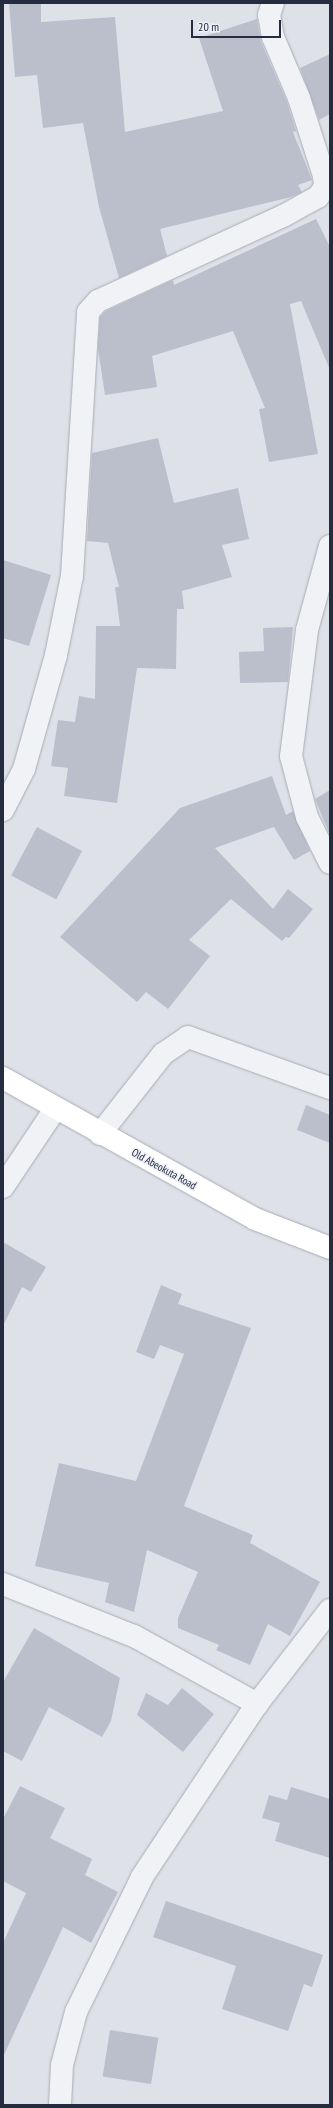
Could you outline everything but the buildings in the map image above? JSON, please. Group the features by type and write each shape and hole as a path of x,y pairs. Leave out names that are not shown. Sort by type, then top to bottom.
{"highway":[{"name":"Old Abeokuta Road","path":"3,1078 55,1109 255,1219 330,1248"}],"street":[{"path":"3,810 24,769 56,655 72,576 88,312 98,301 284,216 318,197 325,187 324,176 299,98 273,37 269,15 273,3"},
{"path":"330,546 307,630 291,756 307,817 330,863"},
{"path":"100,1134 163,1054 188,1038 330,1088"},
{"path":"3,1187 55,1109"},
{"path":"3,1584 134,1636 257,1704"},
{"path":"60,2105 62,2065 76,2012 142,1877 257,1704 330,1610"}]}
